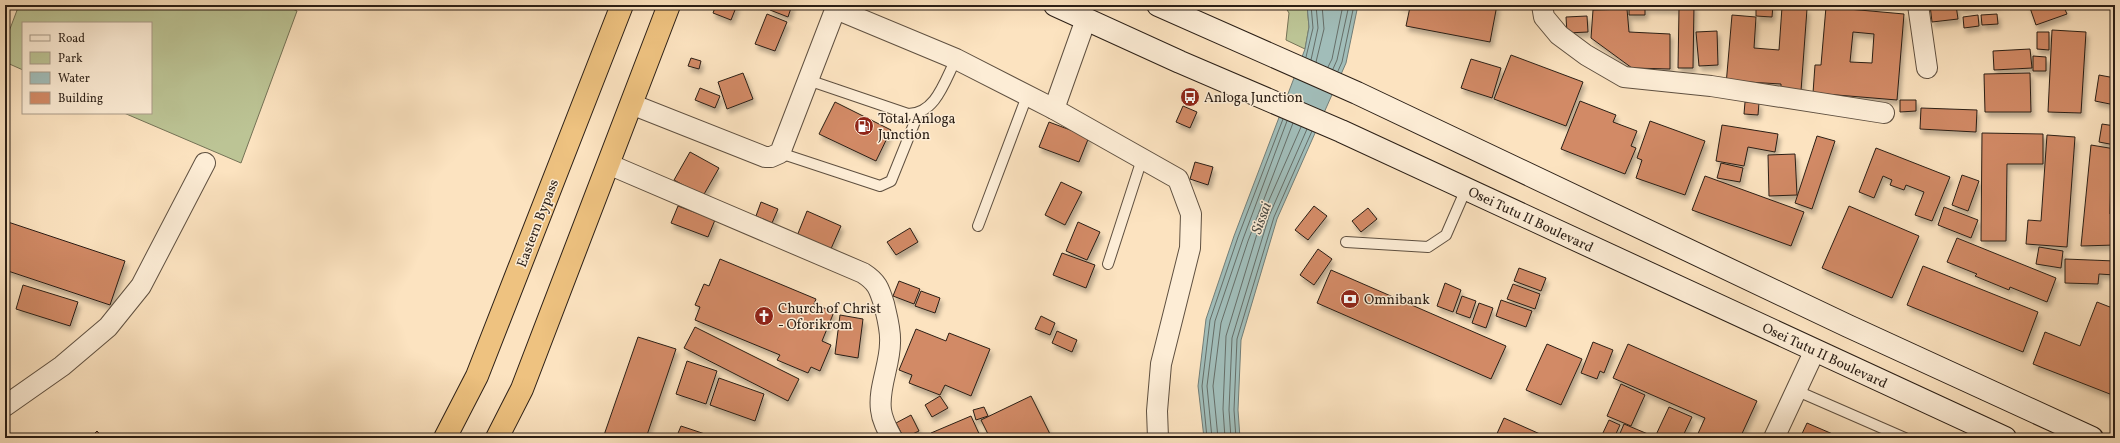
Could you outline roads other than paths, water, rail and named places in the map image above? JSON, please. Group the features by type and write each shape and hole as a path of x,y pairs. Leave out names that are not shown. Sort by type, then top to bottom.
{"highway":[{"path":"497,438 522,389 669,5"},
{"name":"Eastern Bypass","path":"445,438 477,376 619,6"}],"main road":[{"name":"Osei Tutu II Boulevard","path":"1055,5 1341,132 2005,438"},
{"path":"1158,5 1357,93 1848,326 2092,438"}],"street":[{"path":"1542,5 1544,17 1559,35 1586,55 1624,77 1712,86 1884,113"},
{"path":"1918,5 1927,68"},
{"path":"631,104 765,157 771,158 780,153 836,7 956,59 1054,109 1178,179 1191,214 1190,248 1161,364 1157,411 1158,438"},
{"path":"1054,109 1086,19"},
{"path":"5,406 62,366 108,327 141,286 205,163"},
{"path":"608,164 863,272 875,281 880,293 888,323 890,344 881,409 884,422 892,438"},
{"path":"1774,438 1815,350"}],"lane":[{"path":"808,80 908,114 918,114 931,106 956,59"},
{"path":"978,226 1027,96"},
{"path":"780,153 880,186 891,181 918,114"},
{"path":"1108,264 1142,159"},
{"path":"1346,242 1428,247 1446,235 1466,189"},
{"path":"1796,390 1905,438"}],"water":[{"name":"Sissai","path":"1307,5 1358,5 1346,63 1277,219 1241,340 1238,410 1240,438 1204,438 1198,386 1206,319 1234,236 1305,49 1309,27"}],"place":[{"name":"Anloga Junction","path":"1190,97"},
{"name":"Total Anloga Junction","path":"864,126"},
{"name":"Omnibank","path":"1350,299"},
{"name":"Church of Christ - Oforikrom","path":"764,316"}]}
